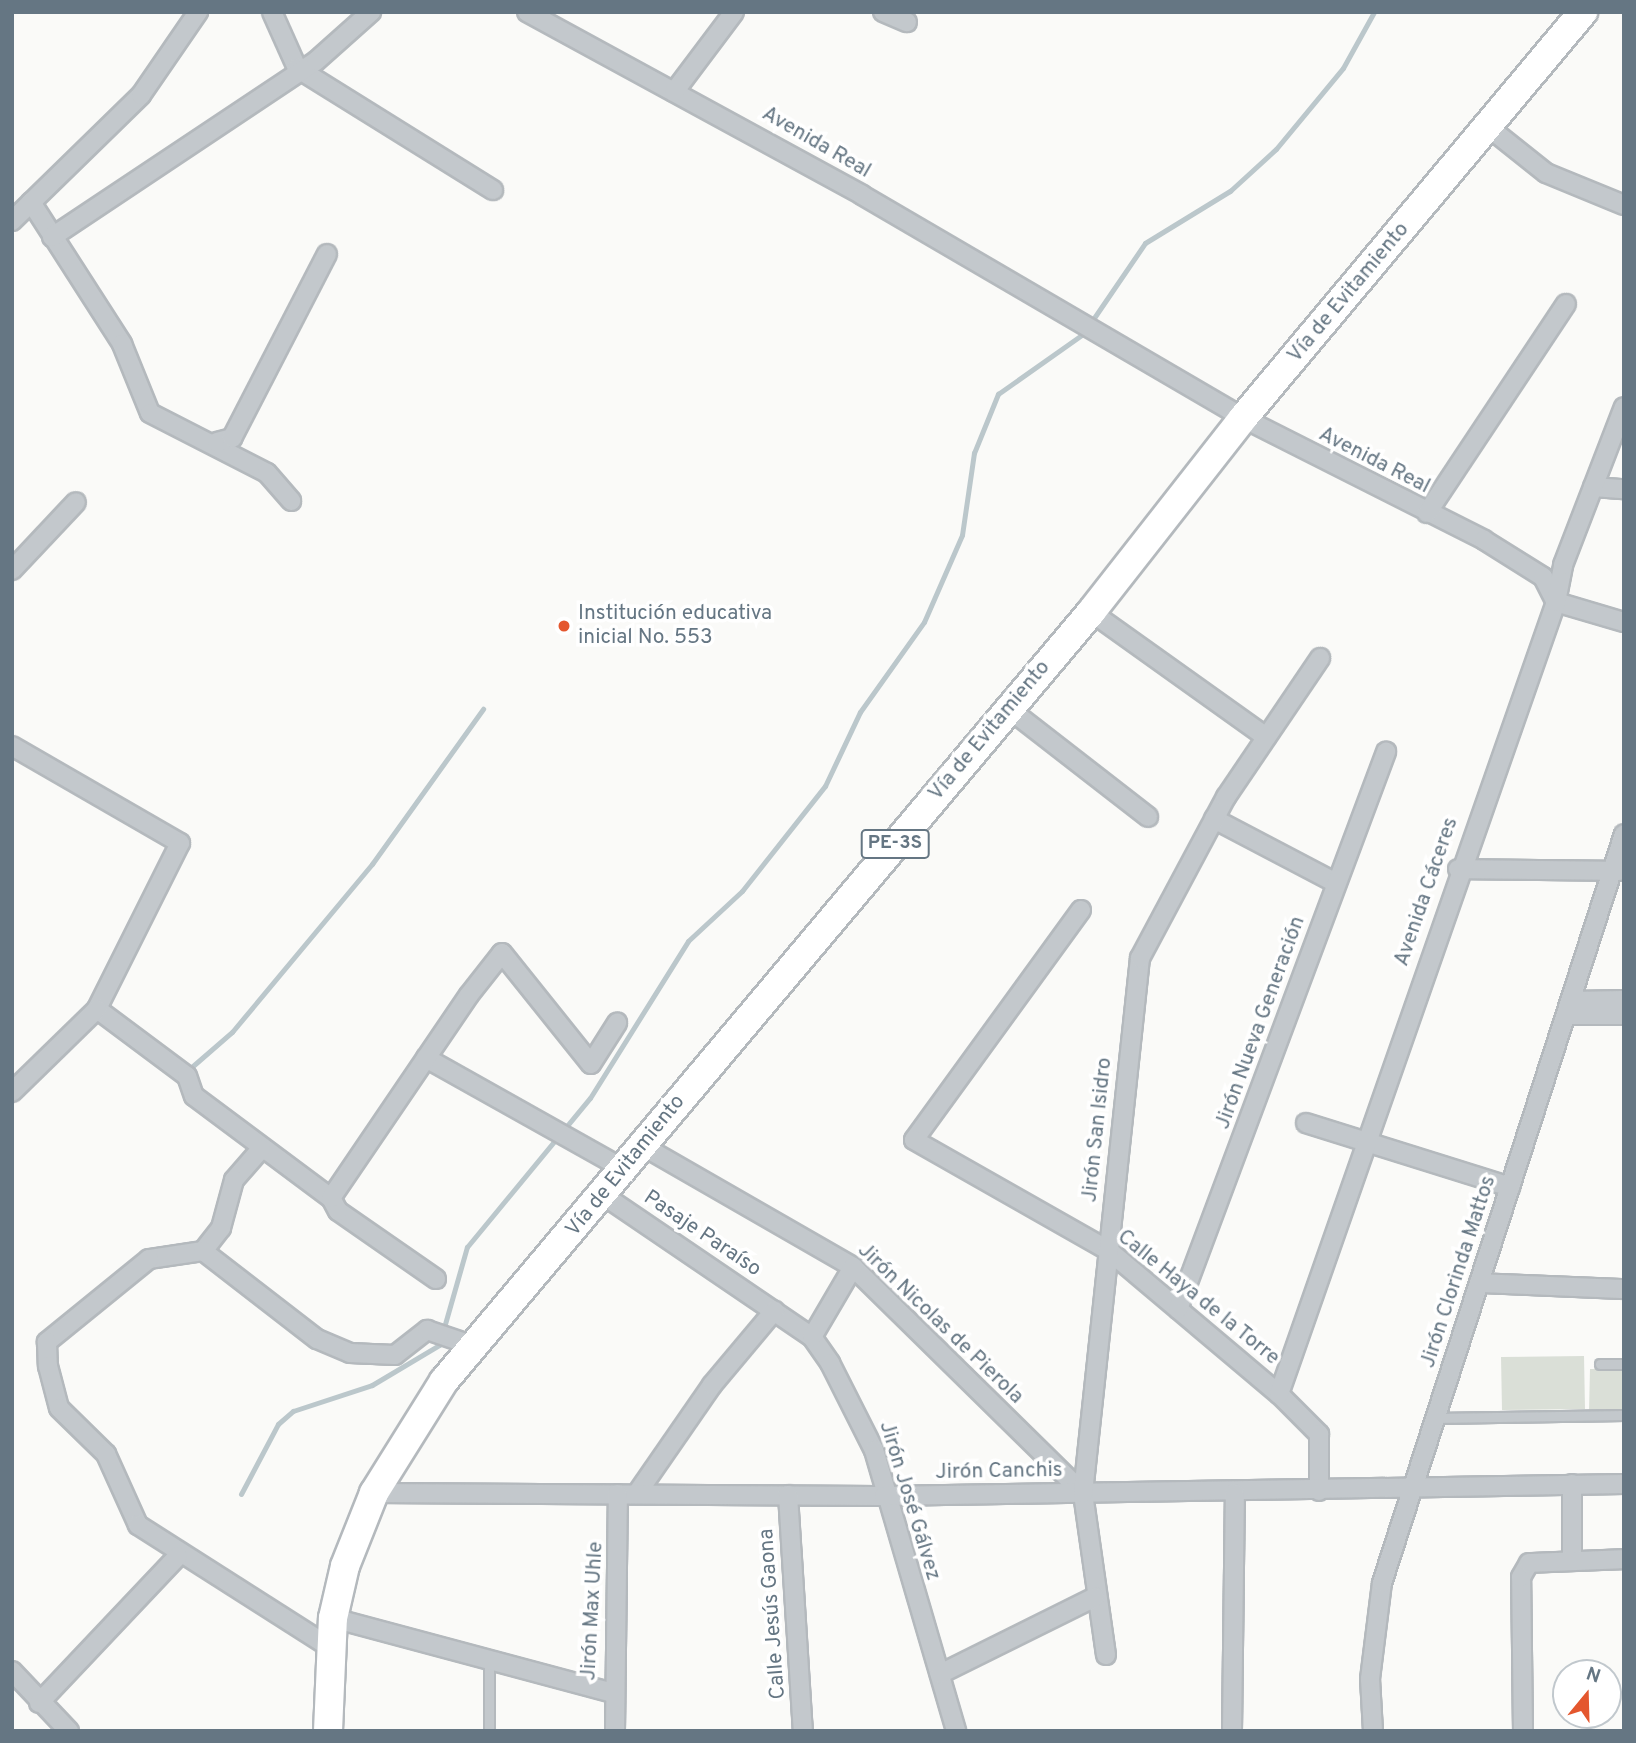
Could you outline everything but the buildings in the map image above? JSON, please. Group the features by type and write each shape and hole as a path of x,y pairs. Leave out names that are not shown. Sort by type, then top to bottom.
{"highway":[{"name":"Vía de Evitamiento","path":"328,1731 333,1618 374,1493 444,1381 454,1338 603,1195 641,1145 1091,612 1243,418 1583,12"}],"street":[{"path":"12,221 141,95 198,12"},
{"path":"272,12 296,68 494,190"},
{"path":"52,237 296,68 316,61 371,12"},
{"name":"Avenida Real","path":"527,12 1081,319 1243,418 1527,565 1543,578 1556,602"},
{"path":"674,92 734,12"},
{"path":"883,12 907,22"},
{"path":"1487,126 1546,173 1624,205"},
{"path":"31,202 122,344 150,413 217,442 267,473 291,501"},
{"path":"217,442 232,438 327,254"},
{"path":"1427,513 1566,304"},
{"name":"Avenida Cáceres","path":"1279,1394 1367,1143 1458,869 1556,602 1592,487 1624,407"},
{"path":"1592,487 1624,489"},
{"path":"12,570 76,502"},
{"path":"1556,602 1624,622"},
{"path":"1091,612 1266,737"},
{"name":"Jirón San Isidro","path":"1106,1655 1095,1597 1083,1493 1140,957 1214,819 1320,658"},
{"path":"1009,709 1149,817"},
{"path":"12,746 180,843 97,1009 12,1093"},
{"name":"Jirón Nueva Generación","path":"1178,1309 1386,752"},
{"path":"1214,819 1336,883"},
{"name":"Jirón Clorinda Mattos","path":"1373,1731 1370,1679 1382,1583 1569,1008 1618,871 1624,834"},
{"path":"1458,869 1618,871"},
{"name":"Calle Haya de la Torre","path":"1081,909 914,1140 1109,1251 1279,1394 1319,1434 1319,1491"},
{"path":"331,1198 426,1058 502,953 591,1064 617,1023"},
{"path":"1569,1008 1624,1000"},
{"path":"1569,1008 1624,1015"},
{"path":"97,1009 184,1073 194,1096 261,1149 331,1198 338,1212 436,1279"},
{"path":"426,1058 622,1168"},
{"path":"1306,1123 1510,1187"},
{"name":"Jirón Nicolas de Pierola","path":"641,1145 853,1267 1083,1493"},
{"path":"261,1149 233,1180 221,1228 203,1251 149,1259 47,1342 59,1408 106,1454 121,1482 121,1500 138,1525 178,1556 331,1648"},
{"name":"Pasaje Paraíso","path":"603,1195 774,1311"},
{"path":"203,1251 317,1339 350,1353 396,1355 416,1334 454,1338"},
{"path":"812,1337 853,1267"},
{"path":"1479,1283 1624,1289"},
{"path":"638,1492 712,1385 774,1311"},
{"name":"Jirón José Gálvez","path":"774,1311 812,1337 854,1404 956,1731"},
{"path":"1572,1484 1572,1557"},
{"name":"Jirón Canchis","path":"374,1493 638,1492 884,1496 1235,1493 1624,1484"},
{"path":"1232,1731 1235,1493"},
{"name":"Jirón Max Uhle","path":"615,1731 612,1693 620,1584 618,1494"},
{"name":"Calle Jesús Gaona","path":"788,1495 803,1731"},
{"path":"39,1703 178,1556"},
{"path":"1523,1731 1521,1577 1529,1563 1572,1557 1624,1559"},
{"path":"940,1674 1095,1597"},
{"path":"333,1618 612,1693"},
{"path":"12,1671 39,1703 69,1731"}],"lane":[{"path":"1600,1364 1624,1364"},
{"path":"1435,1419 1624,1415"},
{"path":"489,1662 489,1731"}],"shaded area":[{"path":"1584,1356 1585,1409 1502,1410 1501,1357"},
{"path":"1590,1369 1624,1369 1624,1412 1589,1412"}],"waterway":[{"path":"241,1494 278,1424 293,1411 372,1385 439,1345 467,1247 590,1098 688,941 742,891 825,786 860,712 924,622 962,535 974,453 998,394 1083,334 1145,243 1230,191 1276,149 1343,68 1374,12"},
{"path":"187,1071 232,1032 372,864 483,709"}],"place":[{"name":"Institución educativa inicial No. 553","path":"564,626"}]}
